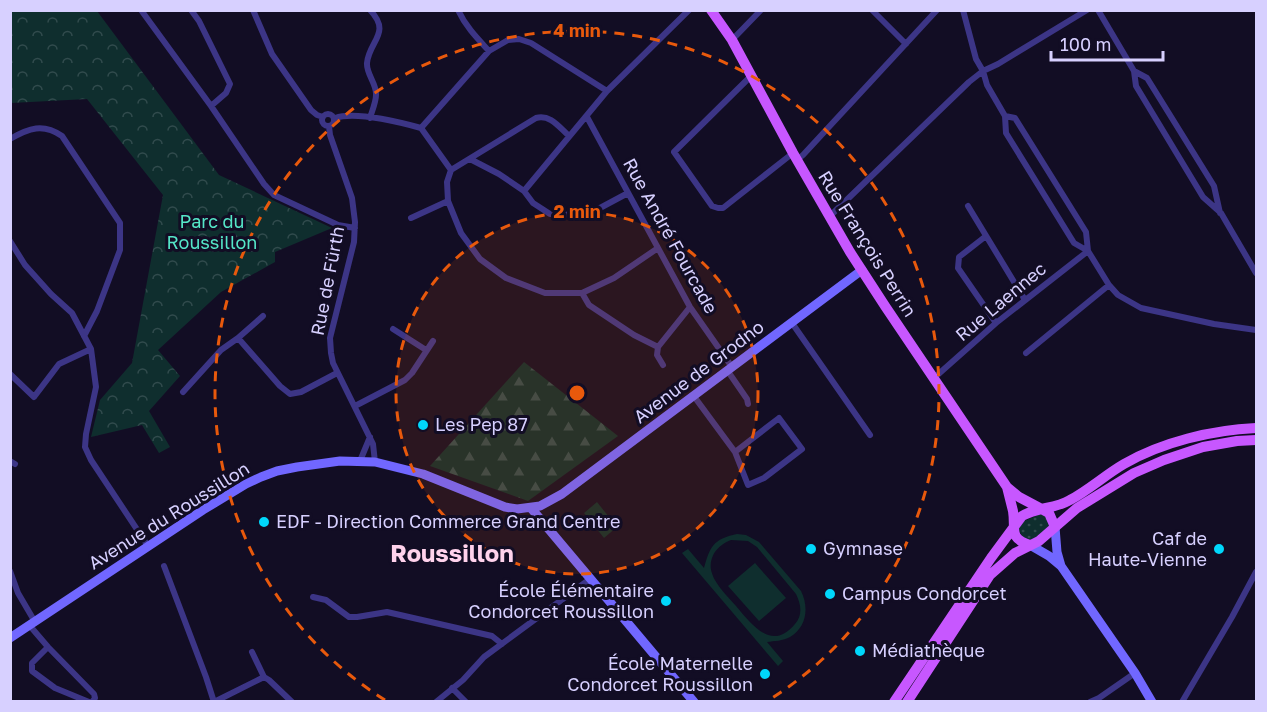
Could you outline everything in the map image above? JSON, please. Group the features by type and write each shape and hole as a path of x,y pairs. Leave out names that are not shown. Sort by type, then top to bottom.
{"main road":[{"name":"Rue François Perrin","path":"711,10 732,40 795,157 862,270 1007,487 1018,497 1049,513 1055,527"},
{"path":"894,702 991,558 1020,519 1029,512 1070,500 1124,464 1156,449 1198,436 1257,428"},
{"path":"907,702 990,575 1015,553 1038,541 1077,508 1134,473 1203,447 1257,440"},
{"name":"Rue François Perrin","path":"1007,487 1016,537 1030,545"}],"street":[{"path":"141,10 274,195 338,225 355,228"},
{"path":"191,10 199,21 230,84 226,93 211,106"},
{"path":"253,10 277,62 311,110 322,117"},
{"path":"370,10 380,26 379,35 366,66 377,93 370,118"},
{"path":"458,10 464,23 489,51"},
{"path":"524,191 607,91 689,10"},
{"path":"732,40 761,10"},
{"path":"872,10 906,44"},
{"path":"751,76 674,152 712,206 718,208 723,208 795,157 803,154 937,10"},
{"path":"963,10 976,59 983,71 987,86 1005,116 1006,133 1074,243 1088,251"},
{"path":"830,216 969,82 983,71 1087,10"},
{"path":"1098,10 1134,71 1136,86 1203,197 1221,213"},
{"path":"421,128 489,51 507,40 519,39 531,43 607,91"},
{"path":"1134,71 1147,78 1214,186 1221,213 1257,273"},
{"path":"322,117 328,113 335,118"},
{"path":"335,118 345,115 395,120 421,128 451,170"},
{"path":"1005,116 1015,118 1086,232 1088,251 1109,285 1118,295 1141,308 1214,324 1257,330"},
{"path":"322,117 323,124 329,126 334,124 335,118"},
{"name":"Rue André Fourcade","path":"587,117 690,307 729,368 748,404"},
{"path":"570,136 549,118 536,118 451,170 447,182 448,201 460,233 480,259 506,278 545,293 582,293 614,278 658,248"},
{"name":"Rue de Fürth","path":"329,126 352,198 355,215 354,242 330,338 331,353 337,373 373,444 375,462"},
{"path":"10,139 22,132 45,128 62,136 120,223 120,250 97,311 84,336"},
{"path":"470,159 499,174 524,191 532,203 550,214 578,215 600,208 628,193"},
{"path":"411,218 448,201"},
{"path":"968,206 1025,300"},
{"path":"986,236 959,256 958,268 996,323"},
{"path":"10,241 25,265 72,313 91,350 96,387 85,447 91,460 148,546"},
{"name":"Rue Laennec","path":"934,378 996,323 1088,251"},
{"name":"Avenue de Grodno","path":"554,499 862,270"},
{"path":"1026,353 1109,285"},
{"path":"582,293 589,305 634,335 658,347"},
{"path":"663,365 657,355 658,347 690,307"},
{"path":"183,392 221,350 263,316"},
{"path":"792,323 870,435"},
{"path":"393,329 426,350"},
{"path":"238,338 280,386 290,393 301,392 337,373"},
{"path":"355,406 405,380 433,341"},
{"path":"10,374 34,397 59,364 91,350"},
{"path":"693,395 735,452 748,485 764,478 802,449 779,418 735,452"},
{"path":"360,461 370,437"},
{"name":"Avenue du Roussillon","path":"10,638 203,510 261,477 297,466 340,460 375,462 423,474 505,507 518,509 540,506 554,499"},
{"path":"531,508 694,702"},
{"name":"Rue François Perrin","path":"1055,527 1057,552 1061,566"},
{"name":"Rue François Perrin","path":"1030,545 1061,566 1135,673 1152,702"},
{"path":"164,566 214,702 264,677"},
{"path":"10,571 32,624 48,647 93,694 95,698 91,702 55,688 32,671 32,663 48,647"},
{"path":"1182,702 1255,581 1257,572"},
{"path":"436,702 463,680 484,657 590,579"},
{"path":"313,597 326,600 349,617 387,612 492,636 502,644"},
{"path":"252,652 264,677 292,702"},
{"path":"1090,702 1135,673"},
{"path":"452,688 463,699"}],"green space":[{"name":"Parc du Roussillon","path":"11,10 97,11 219,175 332,228 275,252 275,262 221,292 158,350 180,376 149,411 170,447 159,453 142,425 91,437 100,400 132,363 163,195 87,99 11,103"},
{"path":"524,362 618,436 528,501 430,466"},
{"path":"597,502 617,527 604,538 584,513"},
{"path":"1040,514 1046,517 1048,528 1034,538 1024,538 1019,529 1020,523"},
{"path":"737,534 746,535 759,542 804,597 805,616 796,633 778,641 767,642 783,661 778,666 682,553 688,549 704,568 714,545 723,538","holes":["731,540 748,541 757,547 796,594 799,602 798,621 787,632 778,636 763,633 749,621 722,590 711,571 712,558 720,547"]},
{"path":"755,563 786,598 759,621 728,586"}],"place":[{"name":"Les Pep 87","path":"423,425"},
{"name":"EDF - Direction Commerce Grand Centre","path":"264,522"},
{"name":"Gymnase","path":"811,549"},
{"name":"Caf de Haute-Vienne","path":"1219,549"},
{"name":"Campus Condorcet","path":"830,594"},
{"name":"École Élémentaire Condorcet Roussillon","path":"666,601"},
{"name":"Médiathèque","path":"860,651"},
{"name":"École Maternelle Condorcet Roussillon","path":"765,674"}],"district":[{"name":"Roussillon","path":"452,554"}]}
